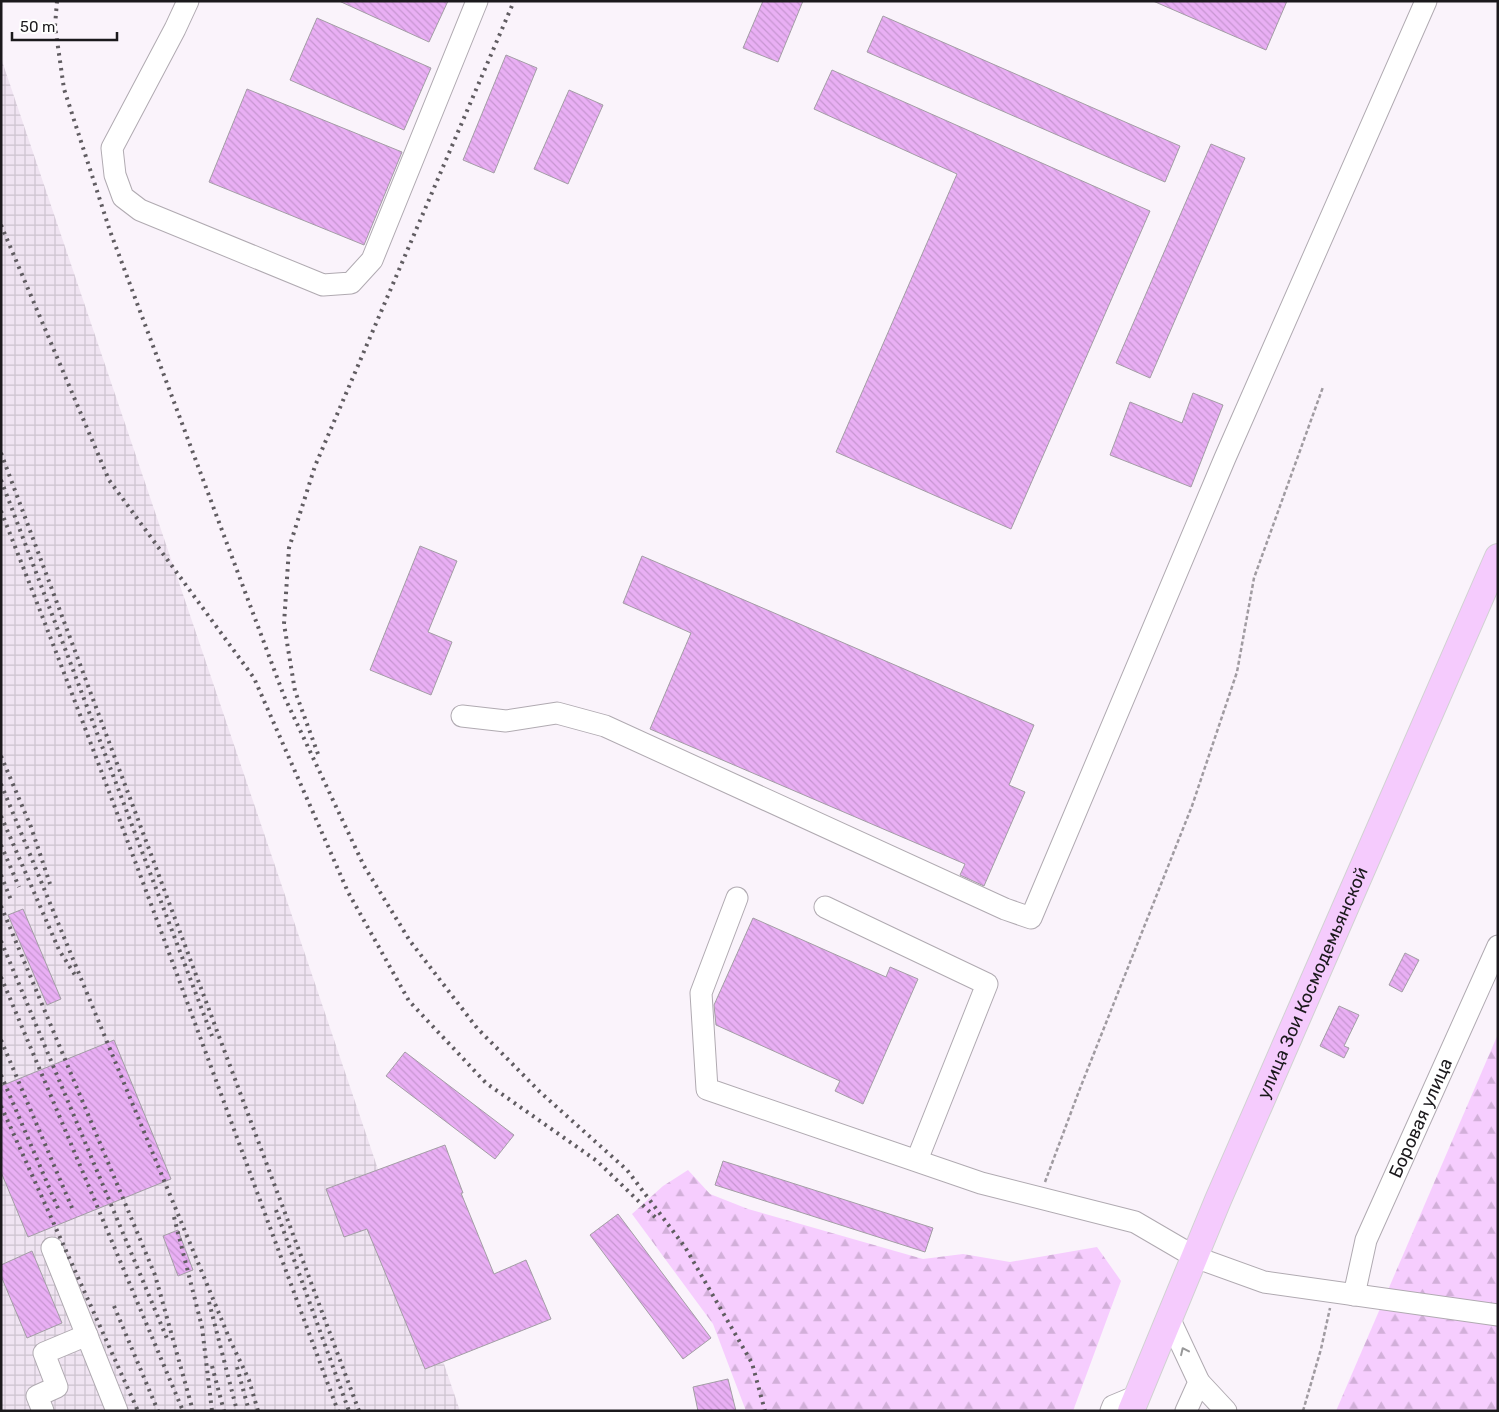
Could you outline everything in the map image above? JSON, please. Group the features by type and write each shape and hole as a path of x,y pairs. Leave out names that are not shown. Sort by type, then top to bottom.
{"main road":[{"name":"улица Зои Космодемьянской","path":"1134,1403 1426,718 1498,557"}],"street":[{"path":"188,1 112,148 115,175 124,197 140,210 323,285 351,283 372,260 477,1"},
{"path":"462,716 506,721 557,713 605,726 1005,909 1031,918 1225,458 1426,1"},
{"path":"737,898 700,993 707,1089 981,1183 1135,1222 1195,1257 1264,1282 1498,1315"},
{"path":"825,907 987,984 917,1160"},
{"name":"Боровая улица","path":"1354,1295 1366,1240 1498,946"},
{"path":"52,1248 118,1411"},
{"path":"1169,1318 1199,1382 1226,1411"},
{"path":"42,1411 37,1396 57,1387 44,1353 87,1335"},
{"path":"1186,1411 1199,1382"},
{"path":"1111,1411 1113,1406 1134,1403"}],"path":[{"path":"1040,1198 1079,1092 1192,806 1237,672 1254,578 1323,387"},
{"path":"1303,1411 1321,1349 1330,1307 1327,1291"}],"shaded area":[{"path":"1,58 460,1411 1,1411"}],"green space":[{"path":"1498,1034 1498,1411 1336,1411"},
{"path":"688,1170 710,1194 748,1209 923,1259 963,1254 1010,1262 1097,1247 1121,1281 1073,1411 746,1411 713,1324 632,1214 663,1186"}],"building":[{"path":"339,1 448,1 429,42"},
{"path":"763,1 803,1 778,62 743,48"},
{"path":"1153,1 1287,1 1266,50"},
{"path":"883,16 1180,146 1165,182 867,52"},
{"path":"317,18 431,68 404,130 290,80"},
{"path":"506,55 537,68 494,173 463,160"},
{"path":"832,70 1150,211 1011,529 836,452 957,174 814,109"},
{"path":"247,89 402,152 364,245 209,182"},
{"path":"569,90 603,105 568,184 534,169"},
{"path":"1211,144 1245,158 1150,378 1116,363"},
{"path":"1193,393 1223,405 1191,487 1110,455 1130,402 1182,423"},
{"path":"420,546 457,561 428,632 452,642 431,695 370,670"},
{"path":"642,556 1034,725 1009,785 1025,792 984,886 960,875 965,864 650,729 691,633 623,603"},
{"path":"23,909 61,999 47,1005 8,915"},
{"path":"753,918 886,977 890,967 918,979 863,1104 835,1091 840,1081 716,1025 714,1005"},
{"path":"1405,953 1419,960 1402,992 1389,985"},
{"path":"1339,1006 1359,1015 1344,1046 1349,1048 1344,1058 1320,1046"},
{"path":"114,1040 171,1179 28,1237 1,1172 1,1086"},
{"path":"405,1052 514,1135 495,1159 386,1076"},
{"path":"445,1145 463,1193 461,1193 494,1274 526,1260 551,1319 425,1369 367,1229 344,1237 326,1189"},
{"path":"723,1161 933,1228 925,1252 715,1185"},
{"path":"618,1214 711,1338 683,1359 590,1235"},
{"path":"178,1230 193,1270 178,1276 163,1236"},
{"path":"32,1251 62,1323 27,1338 1,1276 1,1265"},
{"path":"728,1379 736,1411 698,1411 693,1387"}],"railway":[{"path":"57,1 55,26 64,89 110,231 284,696 364,866 410,941 477,1028 540,1092 627,1170 685,1247 752,1363 765,1411"},
{"path":"318,754 295,691 284,624 289,548 315,466 514,1"},
{"path":"1,225 109,480 254,678 348,892 409,1001 486,1083 597,1161 656,1218"},
{"path":"1,453 359,1411"},
{"path":"1,480 212,1036"},
{"path":"1,511 130,848 338,1411"},
{"path":"1,756 31,827 50,884"},
{"path":"1,784 230,1340 249,1380 258,1411"},
{"path":"1,816 59,950 75,975"},
{"path":"1,845 19,887"},
{"path":"1,875 11,900"},
{"path":"1,906 155,1275 193,1411"},
{"path":"1,941 168,1341"},
{"path":"1,977 183,1411"},
{"path":"1,1040 72,1208"},
{"path":"1,1075 60,1213"},
{"path":"1,1106 138,1411"},
{"path":"276,1210 349,1411"},
{"path":"174,1217 202,1327 212,1411"},
{"path":"209,1302 237,1411"},
{"path":"114,1306 158,1411"},
{"path":"212,1366 224,1411"},
{"path":"237,1367 249,1411"}]}
